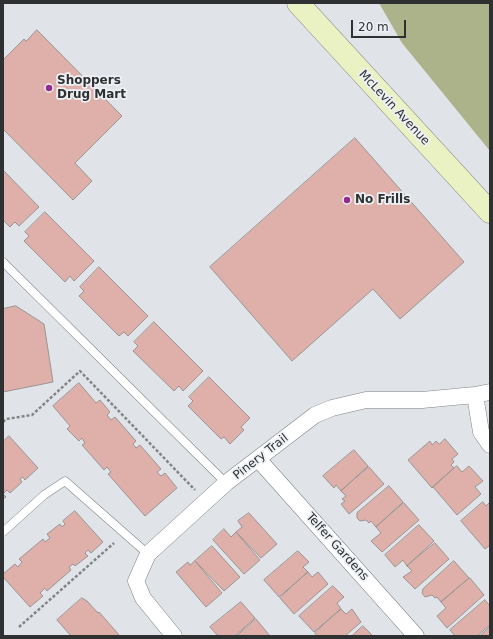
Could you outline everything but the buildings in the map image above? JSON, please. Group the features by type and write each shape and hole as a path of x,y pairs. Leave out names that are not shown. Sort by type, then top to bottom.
{"street":[{"name":"McLevin Avenue","path":"298,3 490,212"},
{"name":"Pinery Trail","path":"174,636 143,598 136,581 148,554 226,483 315,415 332,408 366,400 422,400 482,394"},
{"path":"482,394 481,432 490,445"},
{"name":"Telfer Gardens","path":"258,459 416,636"}],"lane":[{"path":"3,262 226,483"},
{"path":"3,532 44,495 65,481 148,554"}],"path":[{"path":"3,422 6,419 32,415 80,371 196,492"},
{"path":"18,627 114,543"}],"green space":[{"path":"379,3 490,3 490,151 402,43"}],"place":[{"name":"Shoppers Drug Mart","path":"49,88"},
{"name":"No Frills","path":"347,200"}]}
